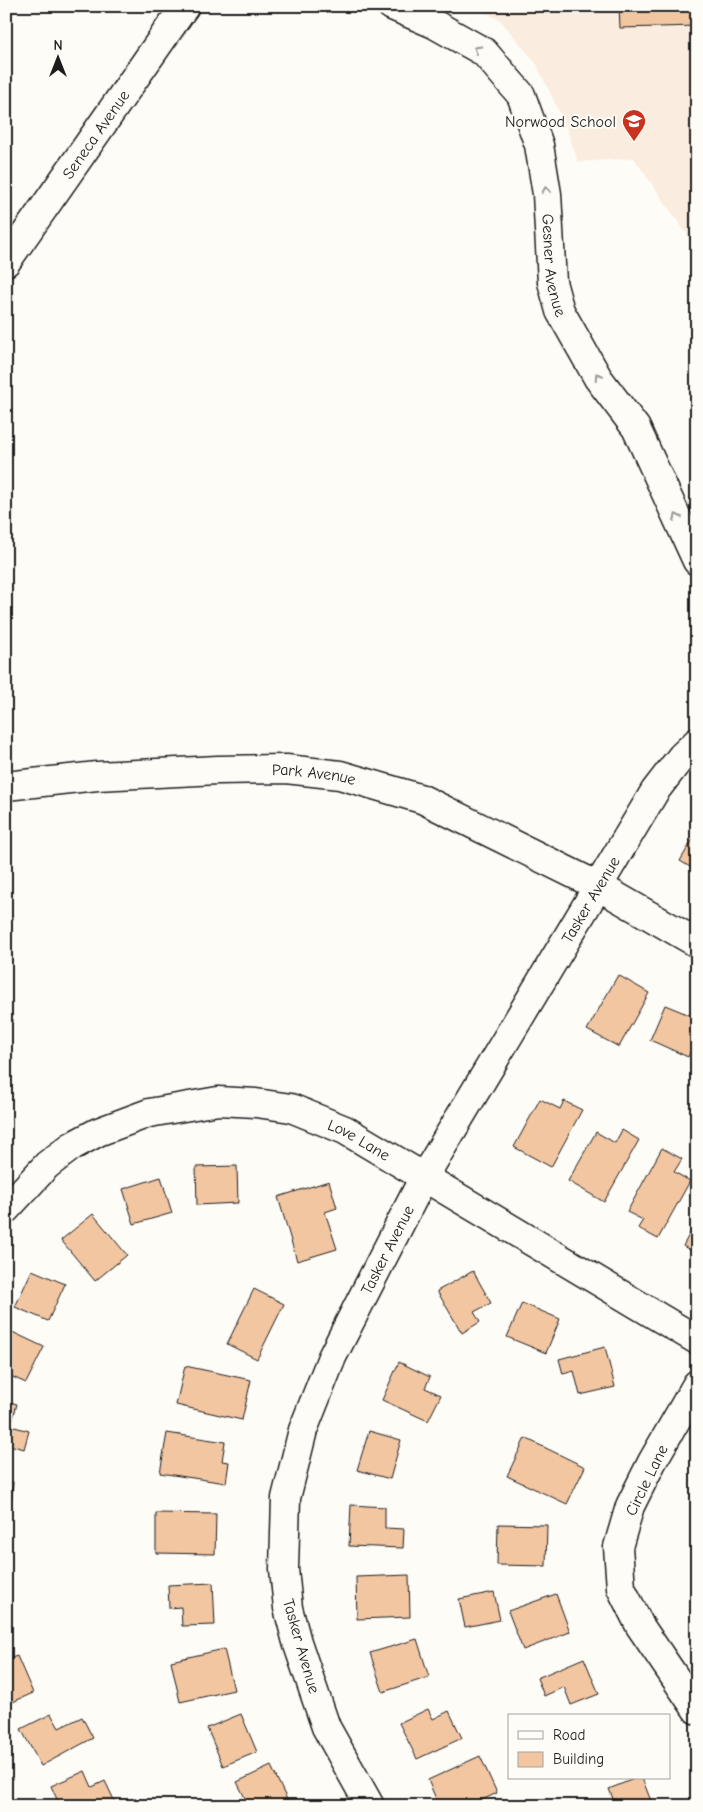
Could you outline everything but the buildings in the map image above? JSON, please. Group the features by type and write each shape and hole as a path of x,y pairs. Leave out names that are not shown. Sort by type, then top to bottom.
{"street":[{"name":"Seneca Avenue","path":"6,262 184,6"},
{"name":"Gesner Avenue","path":"406,9 484,52 521,95 539,144 547,194 552,282 560,312 598,378 636,428 697,561"},
{"name":"Tasker Avenue","path":"370,1806 326,1727 297,1642 288,1608 284,1569 286,1498 303,1430 332,1357 424,1177 655,791 682,756 697,742"},
{"name":"Park Avenue","path":"6,786 97,776 218,770 286,769 340,775 422,799 598,886 697,943"},
{"name":"Love Lane","path":"6,1209 46,1165 72,1146 98,1132 149,1113 218,1101 256,1103 291,1108 345,1130 697,1340"},
{"name":"Circle Lane","path":"697,1384 652,1462 630,1506 618,1547 621,1588 640,1626 697,1710"}],"shaded area":[{"name":"Norwood School","path":"475,6 697,6 697,249 634,158 578,162 566,126 536,63 501,21"}],"place":[{"name":"Norwood School","path":"634,142"}]}
